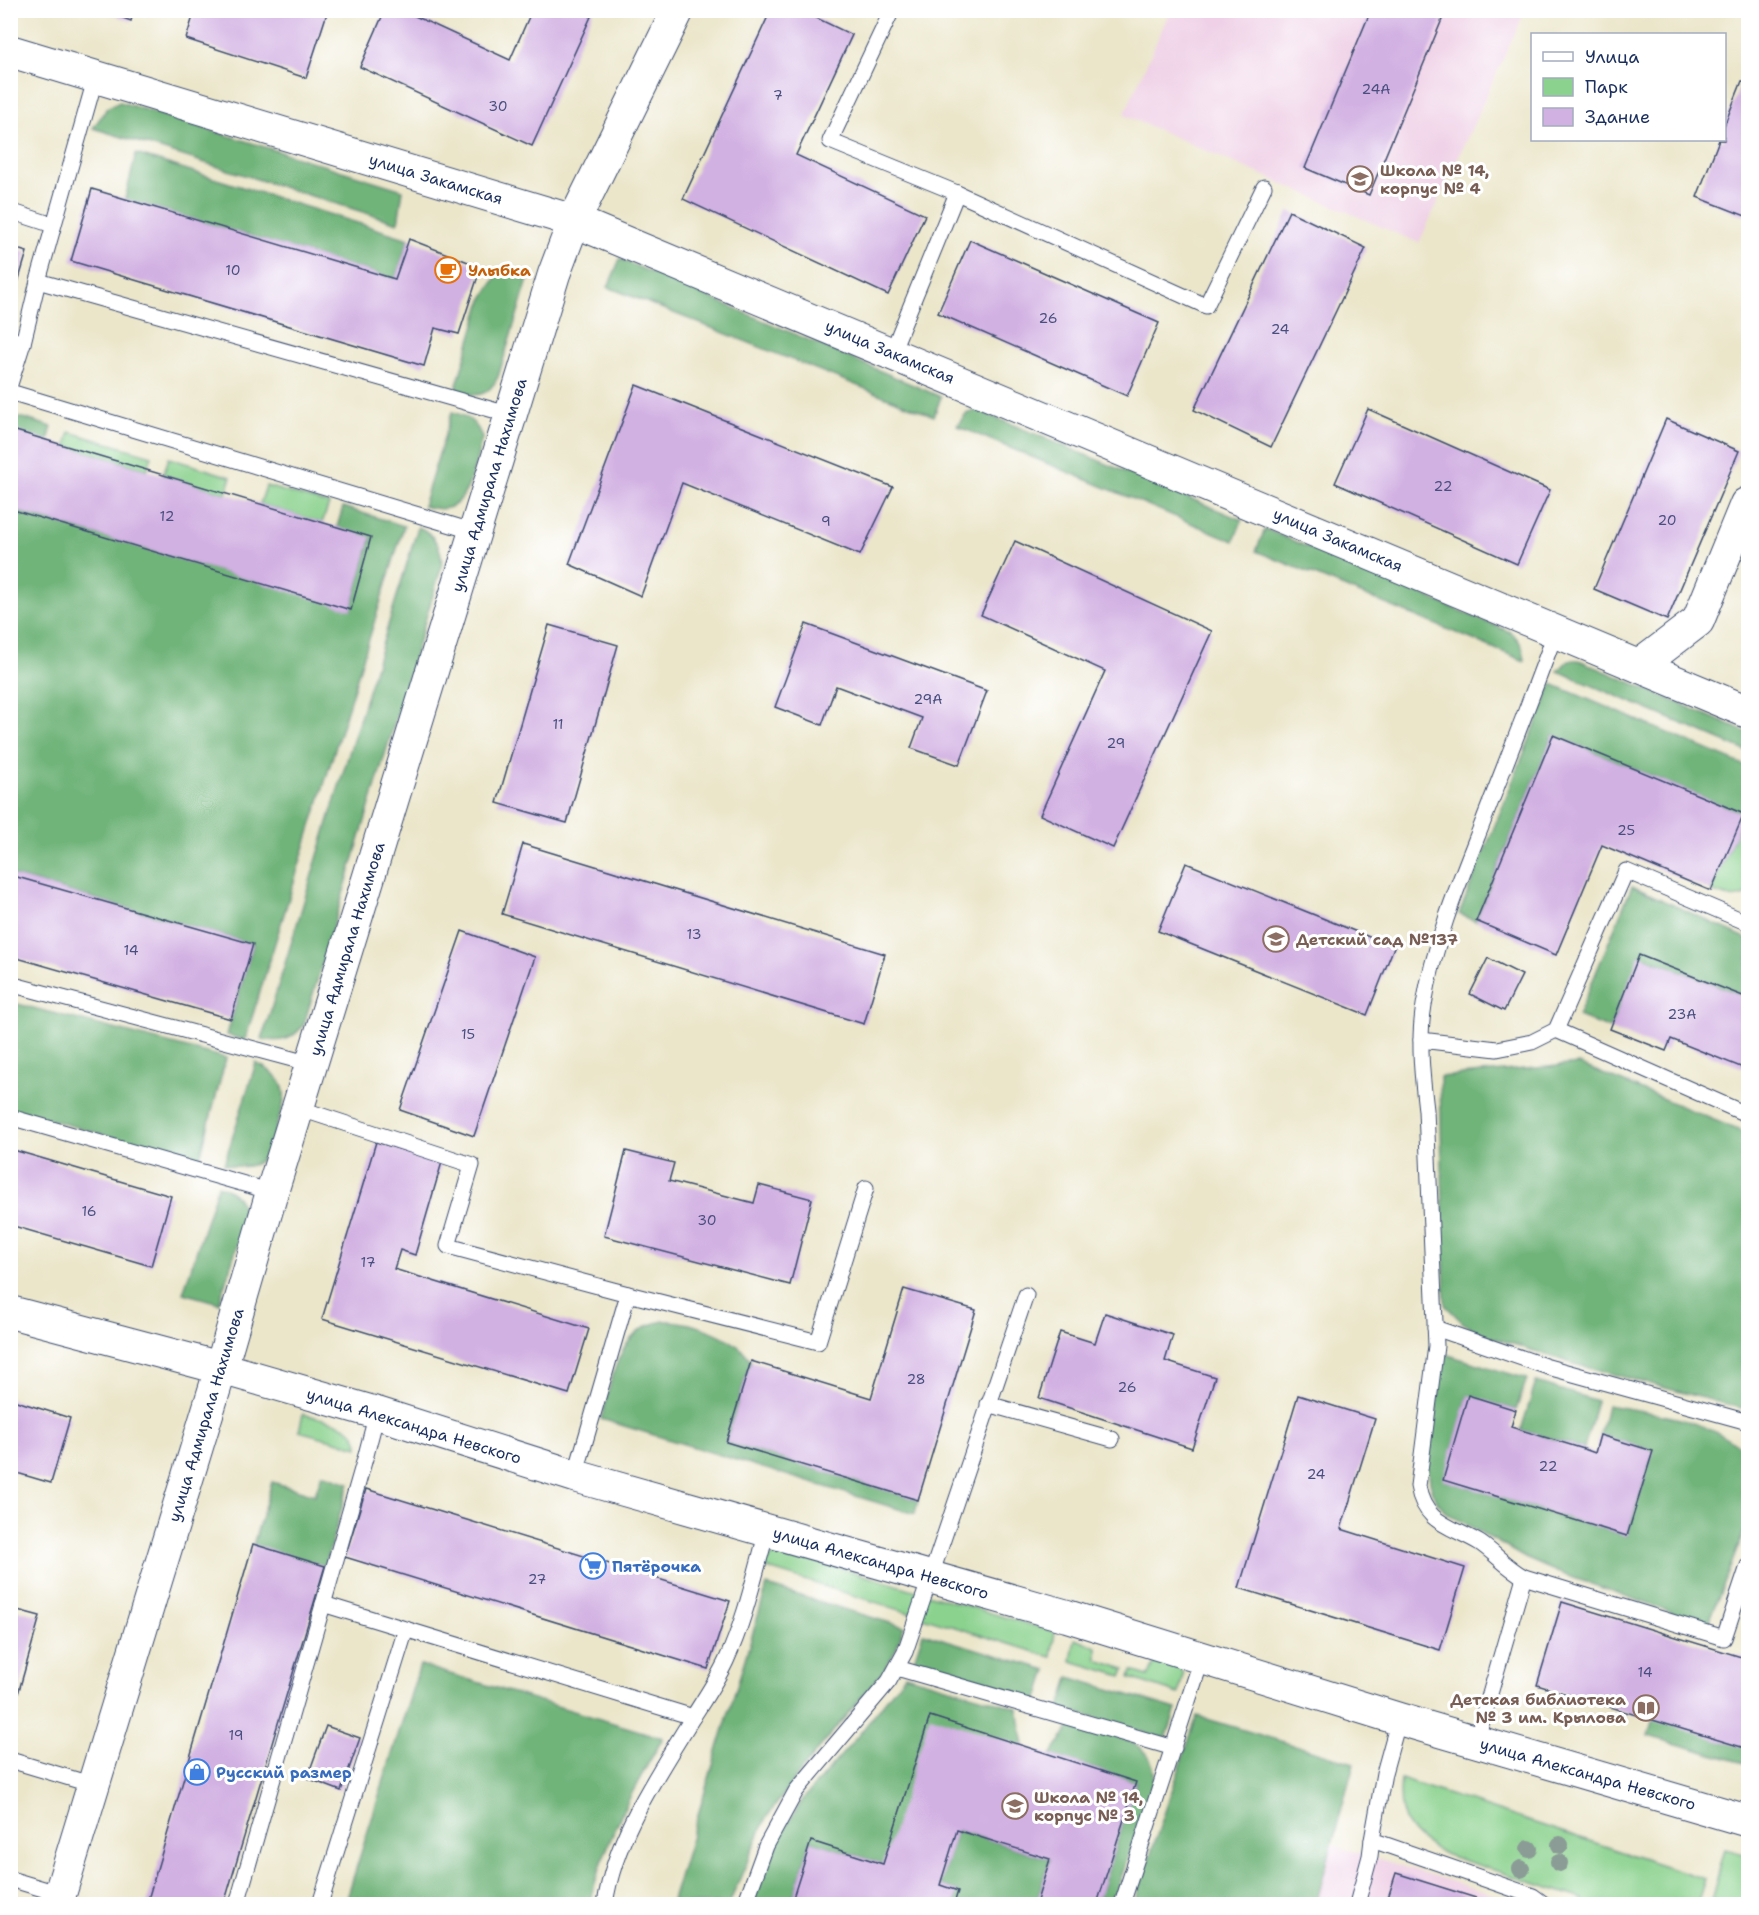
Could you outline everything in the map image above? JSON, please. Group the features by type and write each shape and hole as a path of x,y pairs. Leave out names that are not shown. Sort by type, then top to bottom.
{"street":[{"name":"улица Адмирала Нахимова","path":"58,1900 221,1368 311,1064 554,274 574,220 678,10"},
{"name":"улица Закамская","path":"10,51 574,220 1749,712"},
{"path":"1639,666 1698,621 1746,504 1749,502"},
{"name":"улица Александра Невского","path":"10,1312 221,1368 377,1413 575,1476 1067,1616 1476,1742 1749,1821"}],"lane":[{"path":"892,10 830,141 957,193 1206,306 1264,187"},
{"path":"10,384 17,340 38,281 96,76"},
{"path":"892,352 957,193"},
{"path":"10,211 53,225"},
{"path":"38,281 511,415"},
{"path":"10,392 475,532"},
{"path":"1556,631 1451,904 1436,953 1424,1006 1421,1040 1436,1346 1418,1486 1420,1497 1435,1519 1446,1527 1478,1542 1509,1568 1524,1577 1724,1638 1749,1566"},
{"path":"1421,1040 1497,1049 1532,1042 1556,1030 1626,871 1749,923"},
{"path":"10,984 311,1064"},
{"path":"1556,1030 1749,1115"},
{"path":"298,1108 472,1165 448,1246 818,1342 866,1188"},
{"path":"10,1117 272,1192"},
{"path":"575,1476 628,1294"},
{"path":"745,1905 766,1846 796,1791 889,1681 897,1668 914,1630 1026,1295"},
{"path":"1435,1328 1548,1367 1749,1422"},
{"path":"988,1404 1112,1439"},
{"path":"237,1905 377,1413"},
{"path":"604,1905 620,1854 645,1795 726,1660 742,1616 767,1531"},
{"path":"1476,1742 1524,1577"},
{"path":"323,1604 693,1717"},
{"path":"320,1905 406,1629"},
{"path":"1122,1905 1202,1658"},
{"path":"897,1668 1174,1748"},
{"path":"1357,1905 1370,1856 1384,1773 1400,1719"},
{"path":"10,1760 93,1785"},
{"path":"1372,1840 1533,1896 1544,1905"},
{"path":"10,1879 58,1900"}],"shaded area":[{"name":"Школа № 14, корпус № 4","path":"1170,11 1525,11 1419,243 1124,115"},
{"path":"1331,1845 1370,1856 1523,1904 1315,1904"}],"green space":[{"path":"120,102 403,190 398,223 93,128 108,107"},
{"path":"136,154 409,239 395,279 125,199"},
{"path":"620,259 941,397 934,416 608,287"},
{"path":"501,269 528,280 498,377 490,389 480,394 455,392 482,300"},
{"path":"977,410 1242,520 1234,541 957,426 966,414"},
{"path":"452,412 471,421 482,438 471,479 467,489 455,505 441,509 423,506"},
{"path":"18,418 52,427 48,441 16,432 11,448 11,423"},
{"path":"70,432 152,456 147,470 66,446"},
{"path":"169,458 231,477 226,494 163,475"},
{"path":"266,486 329,504 322,523 260,504"},
{"path":"343,507 404,526 245,1040 227,1035 253,944 11,875 10,509 351,609 371,538 337,527"},
{"path":"418,527 429,533 437,543 442,561 441,568 304,1024 295,1034 286,1039 275,1041 262,1039"},
{"path":"1265,529 1508,631 1521,644 1525,661 1256,551"},
{"path":"1579,660 1748,733 1748,752 1558,671 1567,662"},
{"path":"1552,684 1748,767 1748,816 1553,735 1476,921 1459,914"},
{"path":"1744,814 1748,816 1748,894 1730,897 1711,891"},
{"path":"1632,886 1748,939 1748,998 1640,955 1610,1029 1578,1016"},
{"path":"10,1002 226,1058 199,1161 11,1109"},
{"path":"256,1063 270,1071 283,1087 282,1108 270,1145 261,1159 247,1166 224,1164"},
{"path":"1579,1064 1748,1134 1748,1407 1741,1408 1578,1365 1488,1336 1464,1324 1445,1305 1440,1077"},
{"path":"218,1185 238,1198 245,1220 219,1303 183,1293"},
{"path":"664,1321 687,1323 712,1332 736,1344 751,1361 726,1442 918,1500 915,1514 601,1419 619,1358 626,1345 648,1326"},
{"path":"1445,1354 1527,1379 1516,1410 1468,1396 1444,1480 1627,1536 1653,1451 1600,1435 1607,1405 1697,1424 1730,1439 1746,1450 1748,1453 1748,1521 1708,1625 1557,1572 1525,1558 1447,1513 1435,1499 1428,1465"},
{"path":"1536,1382 1597,1401 1584,1449 1521,1430"},
{"path":"303,1414 346,1427 356,1438 358,1447 299,1431"},
{"path":"322,1474 349,1483 325,1566 253,1545 272,1482 315,1495"},
{"path":"786,1552 1055,1632 1051,1657 762,1567 773,1555"},
{"path":"767,1586 904,1627 896,1649 884,1670 807,1763 766,1818 729,1904 671,1904"},
{"path":"923,1633 1047,1670 1037,1702 912,1666"},
{"path":"1075,1639 1097,1647 1097,1660 1125,1669 1122,1676 1071,1661"},
{"path":"1157,1660 1180,1668 1183,1674 1179,1694 1130,1678 1132,1671 1148,1676"},
{"path":"420,1665 663,1738 639,1779 611,1838 589,1904 345,1904"},
{"path":"905,1675 1018,1708 1024,1746 883,1864 811,1841 791,1904 752,1904 782,1832 804,1798 858,1736"},
{"path":"1069,1677 1176,1709 1166,1739 1060,1708"},
{"path":"1197,1716 1354,1763 1316,1904 1134,1904"},
{"path":"1653,1718 1748,1749 1748,1764 1648,1736"},
{"path":"1071,1725 1112,1735 1138,1746 1153,1766 1154,1781 1112,1904 1097,1904 1136,1782 1051,1755"},
{"path":"1401,1779 1705,1879 1697,1904 1581,1904 1583,1899 1447,1855 1424,1842 1408,1826 1401,1806"},
{"path":"957,1830 1050,1859 1036,1904 954,1904 958,1891 940,1885"},
{"path":"1725,1849 1748,1855 1748,1904 1710,1904"}],"building":[{"path":"102,10 134,10 131,21"},
{"path":"195,10 328,10 306,78 186,39"},
{"path":"385,10 402,10 510,60 532,10 594,10 532,146 360,67"},
{"path":"771,10 800,10 852,35 796,155 925,215 888,295 683,199"},
{"path":"1371,10 1446,10 1369,195 1305,168"},
{"path":"1742,81 1748,84 1748,217 1697,197 1719,141 1726,141 1726,121"},
{"path":"92,189 395,279 409,239 481,267 459,334 435,328 424,366 71,261"},
{"path":"1289,211 1366,248 1271,447 1194,410"},
{"path":"970,240 1159,323 1127,396 938,313"},
{"path":"10,247 27,252 11,306 10,306"},
{"path":"636,385 893,487 860,555 682,483 641,596 569,564"},
{"path":"1368,409 1550,490 1517,564 1335,483"},
{"path":"1666,419 1739,451 1667,620 1594,589"},
{"path":"16,431 371,537 351,610 10,509 10,448"},
{"path":"1015,541 1212,631 1113,848 1040,815 1105,671 981,615"},
{"path":"806,624 987,691 959,765 911,748 922,718 836,686 822,725 775,707"},
{"path":"549,625 618,645 567,823 497,803"},
{"path":"1553,735 1744,814 1711,891 1602,845 1556,955 1476,921"},
{"path":"523,844 885,954 864,1024 502,914"},
{"name":"Детский сад №137","path":"1186,863 1394,947 1367,1015 1158,931"},
{"path":"10,875 253,944 231,1019 10,956"},
{"path":"462,931 535,957 474,1136 400,1110"},
{"path":"1639,955 1748,998 1748,1070 1671,1039 1666,1051 1610,1029"},
{"path":"1488,958 1522,975 1504,1011 1470,994"},
{"path":"376,1142 442,1162 415,1255 400,1250 394,1269 589,1329 569,1394 322,1319"},
{"path":"10,1149 171,1196 151,1266 10,1225"},
{"path":"626,1151 674,1163 669,1181 754,1203 759,1185 812,1199 790,1285 604,1236"},
{"path":"904,1289 976,1310 918,1500 726,1442 751,1361 871,1398"},
{"path":"1105,1313 1173,1335 1165,1361 1215,1377 1192,1448 1039,1398 1060,1332 1095,1343"},
{"path":"1298,1395 1375,1419 1341,1529 1465,1568 1440,1650 1239,1588"},
{"path":"1468,1395 1516,1410 1511,1427 1595,1453 1600,1435 1653,1451 1627,1536 1443,1480"},
{"path":"10,1399 70,1418 51,1483 10,1471"},
{"path":"366,1489 730,1601 708,1669 345,1557"},
{"path":"253,1544 325,1566 224,1904 147,1903"},
{"path":"1562,1602 1748,1659 1748,1749 1537,1685"},
{"path":"10,1608 40,1616 18,1694 10,1692"},
{"name":"Школа № 14, корпус № 3","path":"930,1716 1136,1782 1097,1904 1036,1904 1050,1859 957,1830 940,1885 958,1891 954,1904 791,1904 811,1841 883,1864"},
{"path":"326,1726 360,1738 341,1791 307,1778"},
{"path":"1396,1873 1495,1904 1386,1904"}],"place":[{"name":"Школа № 14, корпус № 4","path":"1360,179"},
{"name":"Улыбка","path":"448,270"},
{"name":"Детский сад №137","path":"1276,939"},
{"name":"Пятёрочка","path":"593,1566"},
{"name":"Детская библиотека № 3 им. Крылова","path":"1646,1708"},
{"name":"Русский размер","path":"197,1772"},
{"name":"Школа № 14, корпус № 3","path":"1015,1806"}]}
